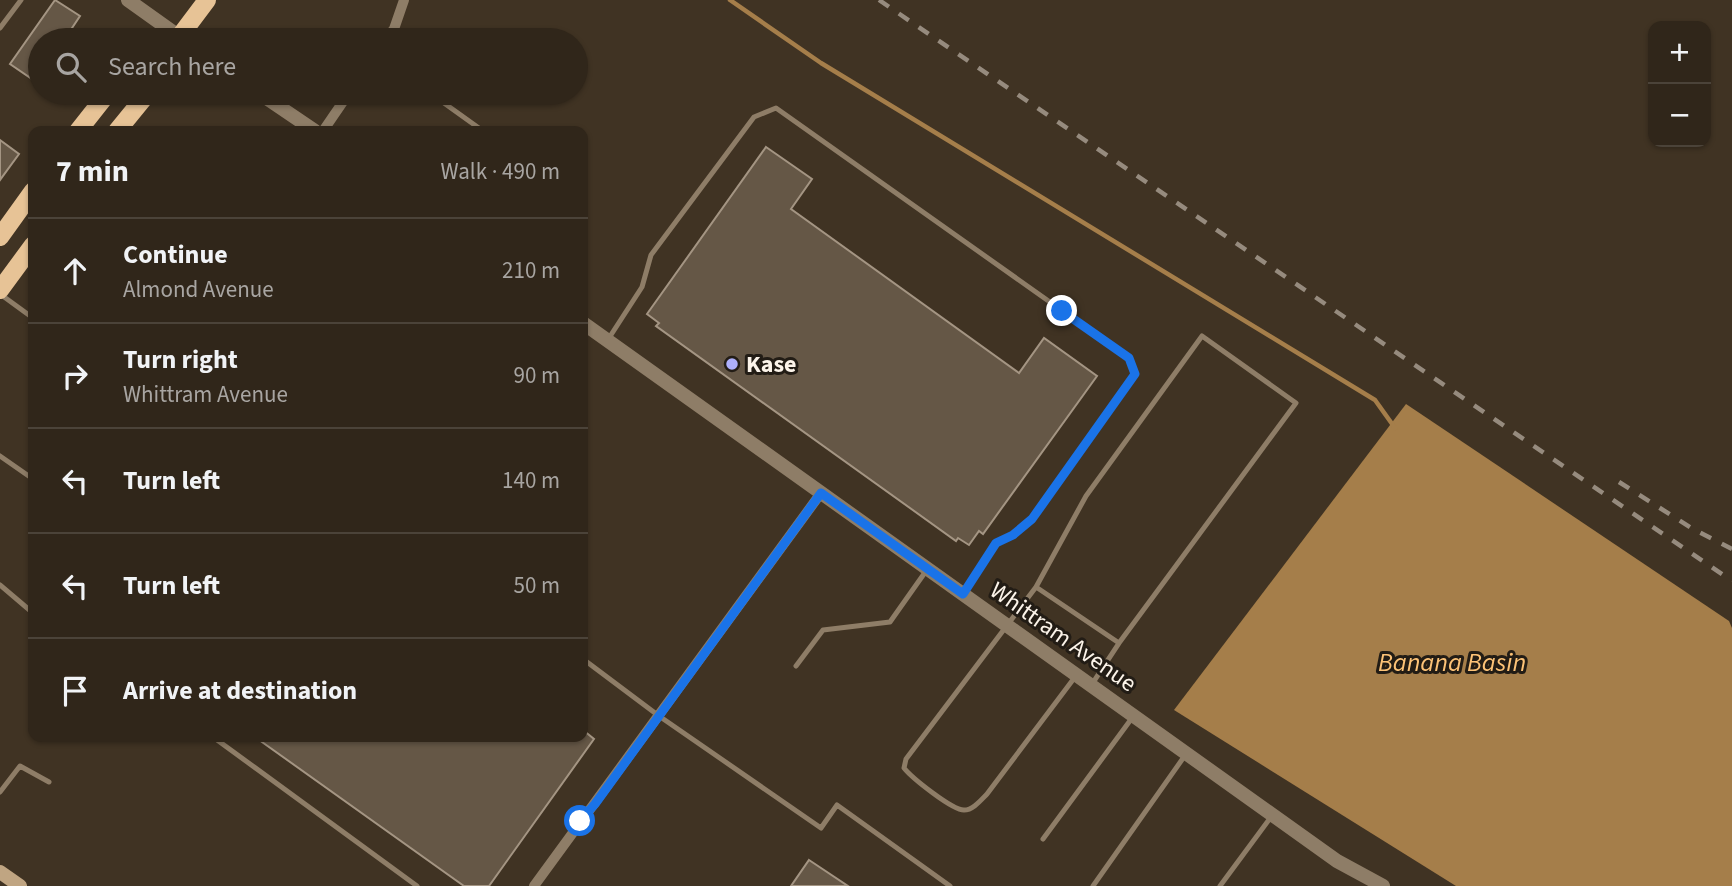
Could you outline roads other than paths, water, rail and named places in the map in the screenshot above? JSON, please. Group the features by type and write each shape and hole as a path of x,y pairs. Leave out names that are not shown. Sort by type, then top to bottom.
{"main road":[{"path":"185,28 207,0"},
{"path":"82,126 99,105"},
{"path":"121,126 138,105"},
{"path":"0,237 28,198"},
{"path":"0,292 28,252"},
{"path":"0,872 20,886"}],"street":[{"path":"128,0 163,28"},
{"path":"394,28 404,0"},
{"path":"277,105 308,126"},
{"path":"326,126 341,105"},
{"name":"Whittram Avenue","path":"588,327 1337,861 1383,886"},
{"path":"534,886 821,493"}],"lane":[{"path":"0,28 21,0"},
{"path":"447,105 476,126"},
{"path":"607,340 642,288 651,255 754,117 776,108 1129,358 1135,374 1032,519 1013,535 996,543 963,594"},
{"path":"0,292 28,314"},
{"path":"1077,674 978,803 964,810 942,799 908,773 904,763 1036,587 1086,496 1202,335 1296,402 1091,684"},
{"path":"0,456 28,476"},
{"path":"796,666 823,631 890,622 928,569"},
{"path":"0,585 28,609"},
{"path":"1036,587 1119,643"},
{"path":"588,663 659,716 821,828 837,805 950,886"},
{"path":"1043,839 1134,715"},
{"path":"220,742 417,886"},
{"path":"1093,886 1187,753"},
{"path":"0,792 20,766 49,782"},
{"path":"1220,886 1273,815"}],"water":[{"name":"Banana Basin","path":"1406,404 1729,621 1732,628 1732,886 1456,886 1174,710"}],"waterway":[{"path":"730,0 821,63 1375,400 1395,428"}],"railway":[{"path":"879,0 1732,581"},
{"path":"1619,482 1693,529 1732,549"}],"place":[{"name":"Kase","path":"732,364"}]}
